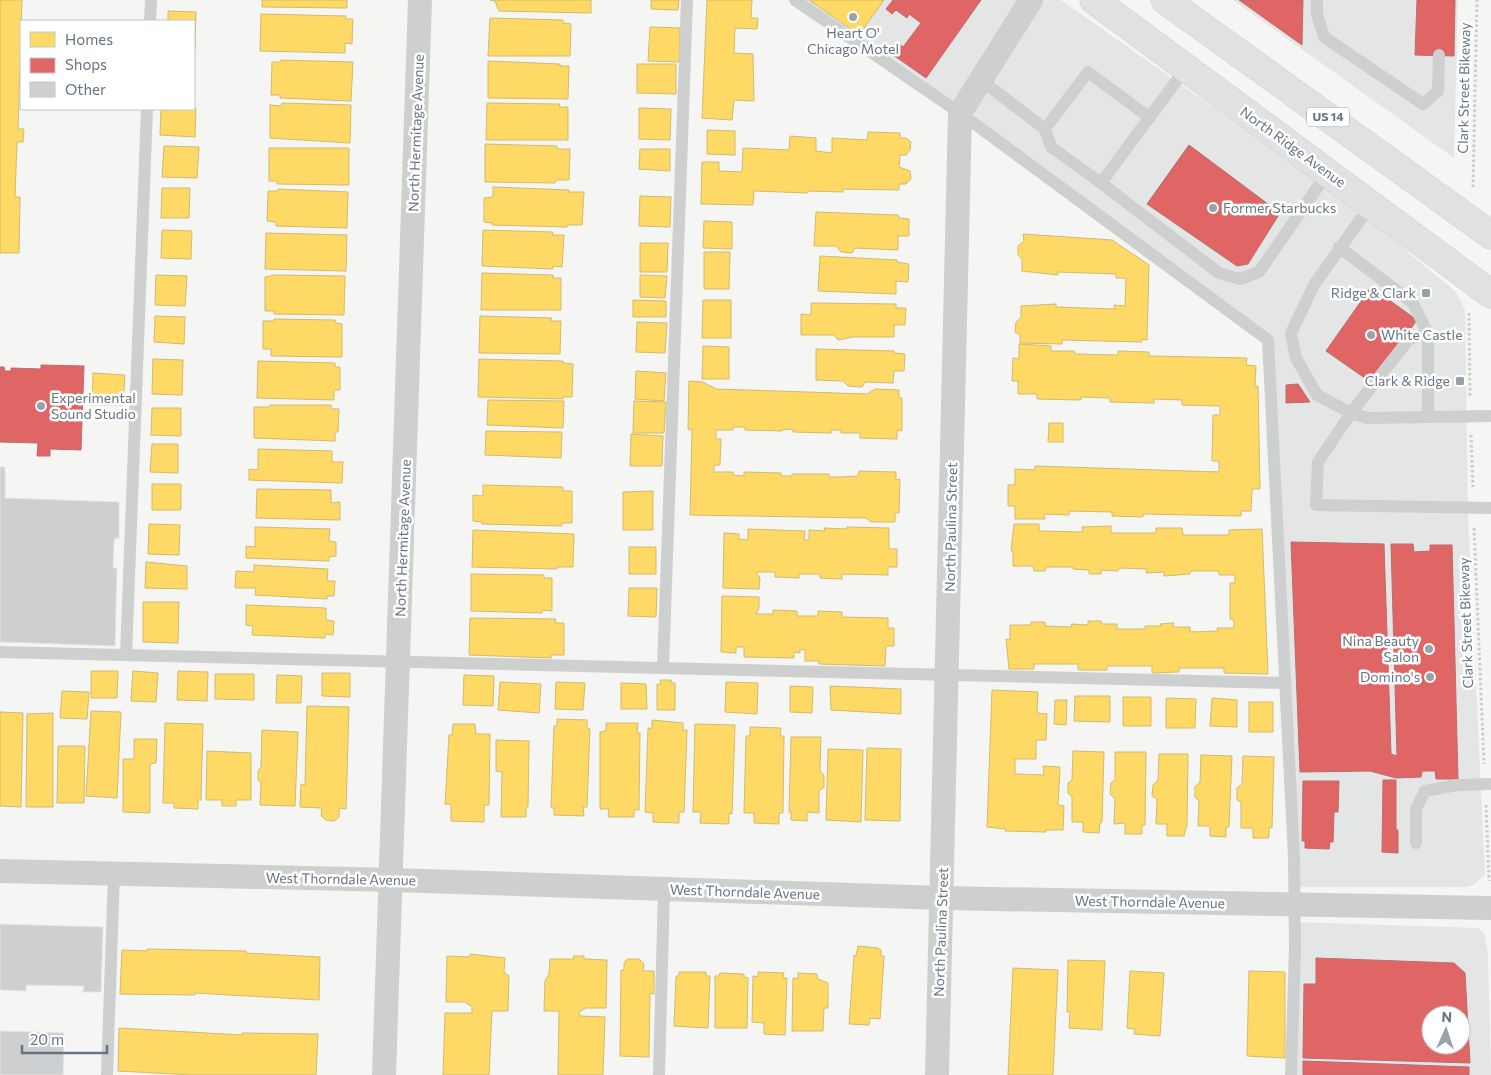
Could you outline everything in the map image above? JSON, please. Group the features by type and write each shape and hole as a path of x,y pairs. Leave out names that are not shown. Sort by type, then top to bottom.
{"main road":[{"name":"North Ridge Avenue","path":"1094,0 1491,294"},
{"name":"US 14","path":"1165,0 1491,235"}],"street":[{"name":"North Hermitage Avenue","path":"384,1075 420,0"},
{"path":"960,113 1031,0"},
{"name":"North Paulina Street","path":"937,1075 960,113"},
{"name":"West Thorndale Avenue","path":"0,871 392,880 942,898 1490,908"}],"lane":[{"path":"150,20 151,0"},
{"path":"663,668 687,0"},
{"path":"795,0 960,113 1268,340 1294,905 1295,948 1290,1075"},
{"path":"1317,0 1317,15 1324,36 1423,104 1438,90 1439,55"},
{"path":"1101,183 1186,68"},
{"path":"1046,129 1088,72 1150,118"},
{"path":"981,80 1046,129 1051,147 1219,273 1240,280 1259,272 1328,172"},
{"path":"126,655 146,110"},
{"path":"1373,206 1360,220 1314,285 1291,333 1296,358 1317,395 1351,413 1367,418 1491,416"},
{"path":"1340,247 1413,303 1428,334 1428,417"},
{"path":"1428,334 1409,339 1351,413 1318,462 1316,505 1491,508"},
{"path":"0,652 1284,683"},
{"path":"1416,843 1416,810 1425,791 1457,785 1488,784"},
{"path":"107,1075 114,874"},
{"path":"659,1075 664,889"}],"path":[{"name":"Clark Street Bikeway","path":"1473,177 1477,0"},
{"name":"Clark Street Bikeway","path":"1469,314 1476,612 1488,784 1490,908"}],"shaded area":[{"path":"795,0 1061,0 1348,202 1456,292 1465,310 1468,514 1485,874 1475,884 1468,887 1294,887 1268,340"},
{"path":"1233,0 1458,0 1454,158"},
{"path":"1295,922 1478,928 1484,933 1488,953 1491,1075 1291,1075"}],"building: Homes":[{"path":"0,0 22,0 18,129 24,129 23,142 17,142 15,197 20,197 19,253 0,253"},
{"path":"262,0 347,0 347,8 262,7"},
{"path":"490,0 591,0 591,13 499,11 495,1"},
{"path":"651,0 679,0 678,10 651,9"},
{"path":"707,0 752,0 751,18 758,18 757,29 735,28 734,53 753,54 754,101 734,100 732,120 702,118"},
{"name":"Heart O' Chicago Motel","path":"809,0 884,0 859,35"},
{"path":"168,11 196,12 195,49 195,20 168,20"},
{"path":"261,14 346,16 346,19 353,19 352,44 345,43 345,53 260,51"},
{"path":"490,18 563,20 563,23 571,24 570,56 488,56"},
{"path":"650,27 680,28 679,62 648,61"},
{"path":"281,60 353,62 351,101 280,98 280,95 271,95 272,62 281,62"},
{"path":"488,61 569,66 568,99 488,98"},
{"path":"637,64 676,64 676,94 637,93"},
{"path":"282,103 351,105 350,143 270,138 270,105 281,106"},
{"path":"487,103 560,104 559,107 568,107 568,140 486,140"},
{"path":"196,108 195,137 160,135 161,110 195,110"},
{"path":"639,108 671,109 670,140 639,139"},
{"path":"707,130 735,131 735,155 707,154"},
{"path":"868,132 900,133 900,138 906,138 911,142 910,150 906,155 900,155 899,167 910,171 911,179 906,184 899,184 899,190 843,189 843,192 808,191 808,193 754,191 753,205 701,204 702,162 719,162 719,171 742,172 743,148 789,150 790,136 816,138 816,151 832,153 832,138 867,140"},
{"path":"485,144 557,146 557,149 570,149 569,180 556,180 555,183 485,182"},
{"path":"164,146 199,147 197,178 162,177"},
{"path":"269,148 349,148 349,185 277,184 277,181 269,181"},
{"path":"640,149 670,149 670,171 639,169"},
{"path":"493,187 584,192 582,225 567,225 567,227 492,225 492,223 484,222 484,198 493,197"},
{"path":"162,188 190,188 189,218 161,218"},
{"path":"278,189 348,192 347,228 276,226 276,222 267,221 268,191 278,191"},
{"path":"640,196 671,197 670,227 639,226"},
{"path":"816,212 898,215 899,218 909,219 909,236 898,236 898,250 855,248 852,253 841,252 836,246 814,246"},
{"path":"704,221 732,222 732,249 703,248"},
{"path":"162,230 192,231 191,259 161,258"},
{"path":"483,230 553,232 552,235 564,235 562,267 553,266 553,269 482,266"},
{"path":"266,233 347,235 346,271 265,269"},
{"path":"1023,234 1112,240 1149,265 1147,340 1142,339 1142,342 1062,340 1062,344 1020,343 1020,335 1015,332 1016,322 1021,318 1021,306 1056,304 1056,307 1115,309 1114,305 1125,306 1126,278 1116,278 1116,274 1058,272 1058,275 1022,271 1022,259 1018,255 1018,246 1024,241"},
{"path":"640,243 668,243 667,272 640,272"},
{"path":"704,252 730,252 729,289 704,289"},
{"path":"820,256 897,260 897,262 909,264 908,282 896,281 896,294 818,291"},
{"path":"482,273 553,275 553,278 561,278 561,310 481,310"},
{"path":"156,275 187,276 185,306 155,305"},
{"path":"275,275 345,276 344,315 274,314 274,311 265,311 265,277"},
{"path":"640,275 667,276 665,298 640,297"},
{"path":"633,300 666,301 666,317 633,317"},
{"path":"703,300 731,300 731,338 702,338"},
{"path":"811,303 896,304 896,308 906,308 905,325 894,325 894,337 853,337 838,340 834,335 801,335 801,314 811,315"},
{"path":"155,316 185,317 184,344 154,342"},
{"path":"480,316 552,318 551,321 561,321 560,354 479,353"},
{"path":"274,319 335,320 336,323 342,324 342,357 271,356 271,349 263,349 263,321 274,321"},
{"path":"637,322 667,323 665,353 636,352"},
{"path":"1019,344 1051,346 1051,351 1074,351 1075,354 1118,355 1118,351 1149,352 1149,356 1247,358 1246,365 1256,366 1255,386 1258,386 1260,489 1252,489 1251,511 1241,511 1241,516 1143,514 1143,517 1112,516 1112,512 1069,511 1069,515 1044,514 1045,519 1015,519 1015,506 1008,506 1008,485 1015,485 1015,469 1035,470 1035,466 1219,472 1219,461 1212,461 1213,415 1220,415 1220,406 1182,405 1182,400 1154,399 1154,403 1110,402 1110,398 1081,397 1081,400 1037,399 1037,394 1018,394 1018,381 1012,381 1013,358 1019,359"},
{"path":"703,346 729,347 729,379 702,379"},
{"path":"816,349 894,351 894,353 905,354 904,371 894,371 893,383 865,382 862,387 848,386 843,381 816,380"},
{"path":"153,359 183,360 182,395 152,394"},
{"path":"479,359 563,361 563,363 573,364 572,397 563,397 563,399 478,397"},
{"path":"258,361 335,363 335,367 340,367 340,390 334,390 334,400 257,398"},
{"path":"636,371 666,373 664,401 635,399"},
{"path":"93,373 125,375 123,405 92,405"},
{"path":"689,381 703,382 716,389 867,394 875,389 899,390 899,398 902,398 902,431 897,430 897,439 860,438 860,433 841,433 841,430 831,430 831,433 793,432 793,429 782,431 745,430 745,427 733,427 733,430 716,430 716,439 721,439 720,465 714,465 714,472 733,472 733,475 744,476 744,472 781,473 781,476 792,476 792,474 829,474 829,477 840,477 858,476 859,471 896,472 896,480 900,479 899,513 895,513 895,522 871,522 866,518 690,515 692,430 688,429"},
{"path":"488,400 564,401 563,428 487,425"},
{"path":"634,401 666,402 664,433 633,433"},
{"path":"270,405 331,405 332,409 339,409 338,432 335,432 335,441 254,438 254,407 269,407"},
{"path":"152,408 181,408 181,436 151,435"},
{"path":"1049,423 1063,423 1063,442 1048,442"},
{"path":"486,431 562,432 561,458 485,455"},
{"path":"631,434 663,436 662,466 630,466"},
{"path":"152,444 178,444 178,473 150,472"},
{"path":"258,449 332,451 332,462 343,462 342,483 249,480 249,469 258,470"},
{"path":"152,484 181,484 181,510 152,510"},
{"path":"483,485 563,487 563,491 572,491 572,523 562,523 562,526 482,524 482,522 473,521 473,495 483,496"},
{"path":"257,489 331,490 331,503 340,502 340,520 256,518"},
{"path":"653,491 653,530 623,530 623,492"},
{"path":"149,524 180,525 179,555 148,554"},
{"path":"1014,524 1039,524 1039,531 1083,532 1082,527 1111,526 1111,533 1156,533 1156,528 1182,528 1183,535 1229,535 1229,530 1262,529 1268,674 1224,673 1224,668 1179,668 1179,672 1152,673 1152,666 1107,666 1107,670 1078,670 1078,664 1034,664 1034,669 1009,669 1006,639 1010,640 1010,625 1031,625 1031,622 1045,622 1045,626 1072,627 1071,624 1088,625 1088,621 1101,621 1102,624 1117,624 1117,629 1145,629 1145,626 1161,626 1160,624 1174,623 1173,627 1190,627 1190,632 1218,631 1217,628 1234,628 1234,620 1230,619 1230,583 1235,583 1235,575 1219,575 1219,571 1191,571 1190,574 1164,576 1164,572 1146,573 1147,569 1119,568 1118,571 1101,570 1101,574 1089,574 1089,570 1073,569 1073,567 1046,567 1045,571 1034,571 1033,566 1013,566 1013,551 1011,551"},
{"path":"255,527 330,529 329,541 336,542 336,556 329,557 329,561 246,558 246,546 255,547"},
{"path":"847,527 889,528 889,549 897,549 897,567 888,567 888,575 842,574 842,579 820,578 820,574 799,574 799,578 775,577 775,572 756,572 760,578 759,589 723,588 724,533 739,534 739,539 748,540 748,529 805,531 804,540 809,540 809,530 825,531 824,528 847,529"},
{"path":"473,530 574,534 573,567 556,567 557,569 472,567"},
{"path":"629,547 656,547 656,574 629,574"},
{"path":"146,562 187,566 187,589 145,588"},
{"path":"254,565 328,569 327,581 335,581 334,596 327,596 327,599 255,595 256,588 235,588 236,571 254,572"},
{"path":"471,574 544,575 544,578 552,578 552,611 542,610 542,613 471,611"},
{"path":"629,588 657,588 656,617 628,616"},
{"path":"722,596 759,597 759,608 756,614 773,614 773,610 797,611 797,616 818,616 818,611 842,612 842,617 888,618 888,628 894,628 894,646 886,646 885,666 819,664 819,661 805,661 805,649 800,650 800,653 794,652 794,658 744,657 744,647 736,647 736,653 721,652"},
{"path":"143,602 179,602 178,643 143,642"},
{"path":"246,605 326,608 326,620 334,621 333,635 325,634 325,638 252,635 253,626 246,625"},
{"path":"470,618 556,619 555,623 564,623 564,655 551,655 551,658 469,655"},
{"path":"91,671 118,671 117,698 91,698"},
{"path":"133,671 158,673 156,702 131,701"},
{"path":"178,671 208,672 207,701 177,700"},
{"path":"322,673 350,673 350,697 322,696"},
{"path":"215,674 254,674 254,700 215,699"},
{"path":"277,675 302,676 301,703 276,703"},
{"path":"464,675 494,676 493,706 463,705"},
{"path":"660,680 671,680 672,683 675,683 675,710 657,710 657,684 661,684"},
{"path":"500,682 541,684 539,713 498,710"},
{"path":"556,682 585,683 583,710 555,709"},
{"path":"726,682 758,683 757,714 725,712"},
{"path":"621,683 646,684 647,709 621,709"},
{"path":"790,686 813,687 812,713 790,712"},
{"path":"830,686 901,689 901,714 831,710"},
{"path":"992,690 1038,692 1037,713 1047,714 1046,740 1036,740 1036,759 1015,759 1015,774 1044,775 1043,766 1060,767 1058,805 1064,806 1063,830 1046,830 1046,832 1005,831 1006,829 987,827"},
{"path":"62,691 89,692 87,719 60,718"},
{"path":"1075,696 1110,696 1110,722 1074,721"},
{"path":"1123,697 1151,697 1151,726 1123,726"},
{"path":"1166,698 1196,699 1195,728 1166,728"},
{"path":"1212,698 1237,700 1237,727 1210,726"},
{"path":"1055,700 1067,700 1066,725 1054,724"},
{"path":"1249,702 1273,702 1273,732 1249,732"},
{"path":"307,706 349,707 346,809 339,808 339,817 334,821 326,820 321,816 322,808 300,807 301,784 305,785"},
{"path":"91,711 121,712 117,798 86,796"},
{"path":"0,712 23,713 21,807 0,806"},
{"path":"53,713 53,807 26,807 27,714"},
{"path":"557,719 587,720 587,728 590,729 587,807 583,807 584,816 554,815 554,808 551,808 554,726 557,726"},
{"path":"652,720 683,723 683,730 687,730 684,812 679,812 679,823 653,822 653,813 645,812 648,728 652,729"},
{"path":"165,723 203,724 201,800 198,800 198,809 174,808 174,803 163,803"},
{"path":"606,723 638,723 637,733 640,733 639,810 634,810 634,817 608,817 609,809 600,809 600,732 606,731"},
{"path":"453,724 475,724 476,734 490,734 489,805 484,805 484,822 451,821 451,804 445,804 449,735 452,735"},
{"path":"695,724 735,725 732,814 729,813 729,824 700,823 701,812 693,812"},
{"path":"750,727 781,728 780,736 784,736 783,813 779,813 779,824 754,823 754,813 744,813 746,736 750,736"},
{"path":"262,730 298,732 295,806 260,805 261,783 258,780 258,771 261,767"},
{"path":"791,737 821,737 820,771 824,775 824,787 819,791 819,813 807,812 807,821 791,820 791,812 789,812"},
{"path":"134,739 157,739 156,763 150,764 150,813 123,812 123,759 134,759"},
{"path":"496,740 529,741 528,807 526,807 526,817 501,817 502,772 496,771"},
{"path":"58,746 85,746 84,803 57,803"},
{"path":"867,748 901,749 900,821 865,820"},
{"path":"828,749 863,750 861,822 826,820"},
{"path":"207,751 251,753 251,800 236,800 236,806 222,806 222,800 206,800"},
{"path":"1073,751 1104,752 1102,822 1100,823 1099,833 1083,832 1083,822 1072,822 1072,797 1068,793 1068,783 1072,780"},
{"path":"1115,752 1146,752 1145,825 1142,825 1142,834 1125,834 1125,823 1114,824 1115,799 1110,794 1111,783 1115,780"},
{"path":"1159,754 1188,754 1187,825 1184,836 1167,836 1167,824 1156,824 1157,799 1152,796 1153,785 1158,780"},
{"path":"1201,755 1232,756 1229,827 1226,827 1226,837 1210,836 1210,826 1198,826 1199,801 1195,797 1195,787 1200,782"},
{"path":"1243,756 1274,757 1272,828 1269,827 1269,838 1253,838 1253,828 1241,828 1241,802 1237,800 1237,788 1242,784"},
{"path":"858,946 878,948 881,950 881,956 884,956 880,1019 870,1018 869,1025 849,1024 854,955 856,956"},
{"path":"147,949 246,951 247,953 320,957 319,1000 195,993 195,995 120,994 122,950 147,951"},
{"path":"470,954 505,958 504,972 509,976 508,1011 492,1011 489,1075 443,1075 445,1013 472,1013 472,1007 465,1002 446,1002 447,956 470,957"},
{"path":"573,956 584,956 584,959 607,960 606,1008 586,1008 579,1012 580,1016 605,1017 603,1075 558,1075 559,1011 544,1011 545,981 549,974 550,959 574,959"},
{"path":"627,959 639,959 644,964 643,971 654,971 654,994 650,993 649,1057 620,1056 621,970 624,970 624,963"},
{"path":"1068,960 1105,961 1102,1030 1069,1028 1070,1012 1067,1012"},
{"path":"1013,968 1058,970 1053,1075 1008,1075"},
{"path":"1130,971 1164,973 1160,1036 1134,1034 1135,1029 1127,1028"},
{"path":"1249,971 1285,972 1285,1058 1247,1056"},
{"path":"679,972 706,972 706,976 710,976 708,1028 674,1026 676,976 679,976"},
{"path":"758,972 784,973 783,978 787,978 785,1035 764,1034 764,1023 752,1022 753,976 758,977"},
{"path":"720,973 744,974 744,977 748,978 747,1028 715,1028 715,976 719,976"},
{"path":"798,973 817,974 818,979 828,983 828,1008 824,1008 823,1031 792,1031 793,978 798,979"},
{"path":"119,1028 242,1035 242,1033 318,1034 316,1075 192,1075 118,1071"}],"building: Shops":[{"path":"893,0 981,0 926,78 889,52 896,42 903,47 921,23 909,14 907,18 896,10 892,14 886,9"},
{"path":"1239,0 1303,0 1302,45"},
{"path":"1417,0 1455,0 1454,56 1415,55"},
{"name":"Former Starbucks","path":"1189,145 1280,213 1248,264 1237,266 1147,204"},
{"name":"White Castle","path":"1371,287 1417,320 1372,383 1326,351"},
{"name":"Experimental Sound Studio","path":"41,365 84,366 81,450 50,449 50,456 37,456 38,443 0,442 0,367 4,367 5,371 11,371 11,368 41,369"},
{"path":"1298,384 1310,402 1286,403 1286,385"},
{"path":"1291,542 1384,544 1391,754 1397,756 1391,544 1413,544 1414,552 1430,551 1430,545 1452,545 1458,779 1436,779 1435,771 1422,771 1421,777 1396,778 1370,771 1300,772"},
{"path":"1383,780 1396,780 1398,853 1382,852"},
{"path":"1303,781 1339,781 1338,812 1334,812 1333,842 1330,842 1329,849 1305,848 1305,841 1302,841"},
{"path":"1316,958 1454,963 1465,973 1467,1005 1421,1005 1421,1055 1470,1055 1470,1063 1303,1058 1304,984 1316,984"},
{"path":"1303,1061 1469,1067 1469,1075 1303,1075"}],"building: Other":[{"path":"0,467 5,467 5,498 119,502 119,538 114,539 113,568 117,568 115,646 0,642"},
{"path":"0,924 103,927 101,992 83,992 84,986 26,985 26,991 0,990"},
{"path":"0,1031 64,1033 63,1075 0,1075"}],"place":[{"name":"Heart O' Chicago Motel","path":"853,17"},
{"name":"Former Starbucks","path":"1213,208"},
{"name":"Ridge & Clark","path":"1426,293"},
{"name":"White Castle","path":"1371,335"},
{"name":"Clark & Ridge","path":"1460,381"},
{"name":"Experimental Sound Studio","path":"41,406"},
{"name":"Nina Beauty Salon","path":"1429,649"},
{"name":"Domino's","path":"1430,677"}]}
